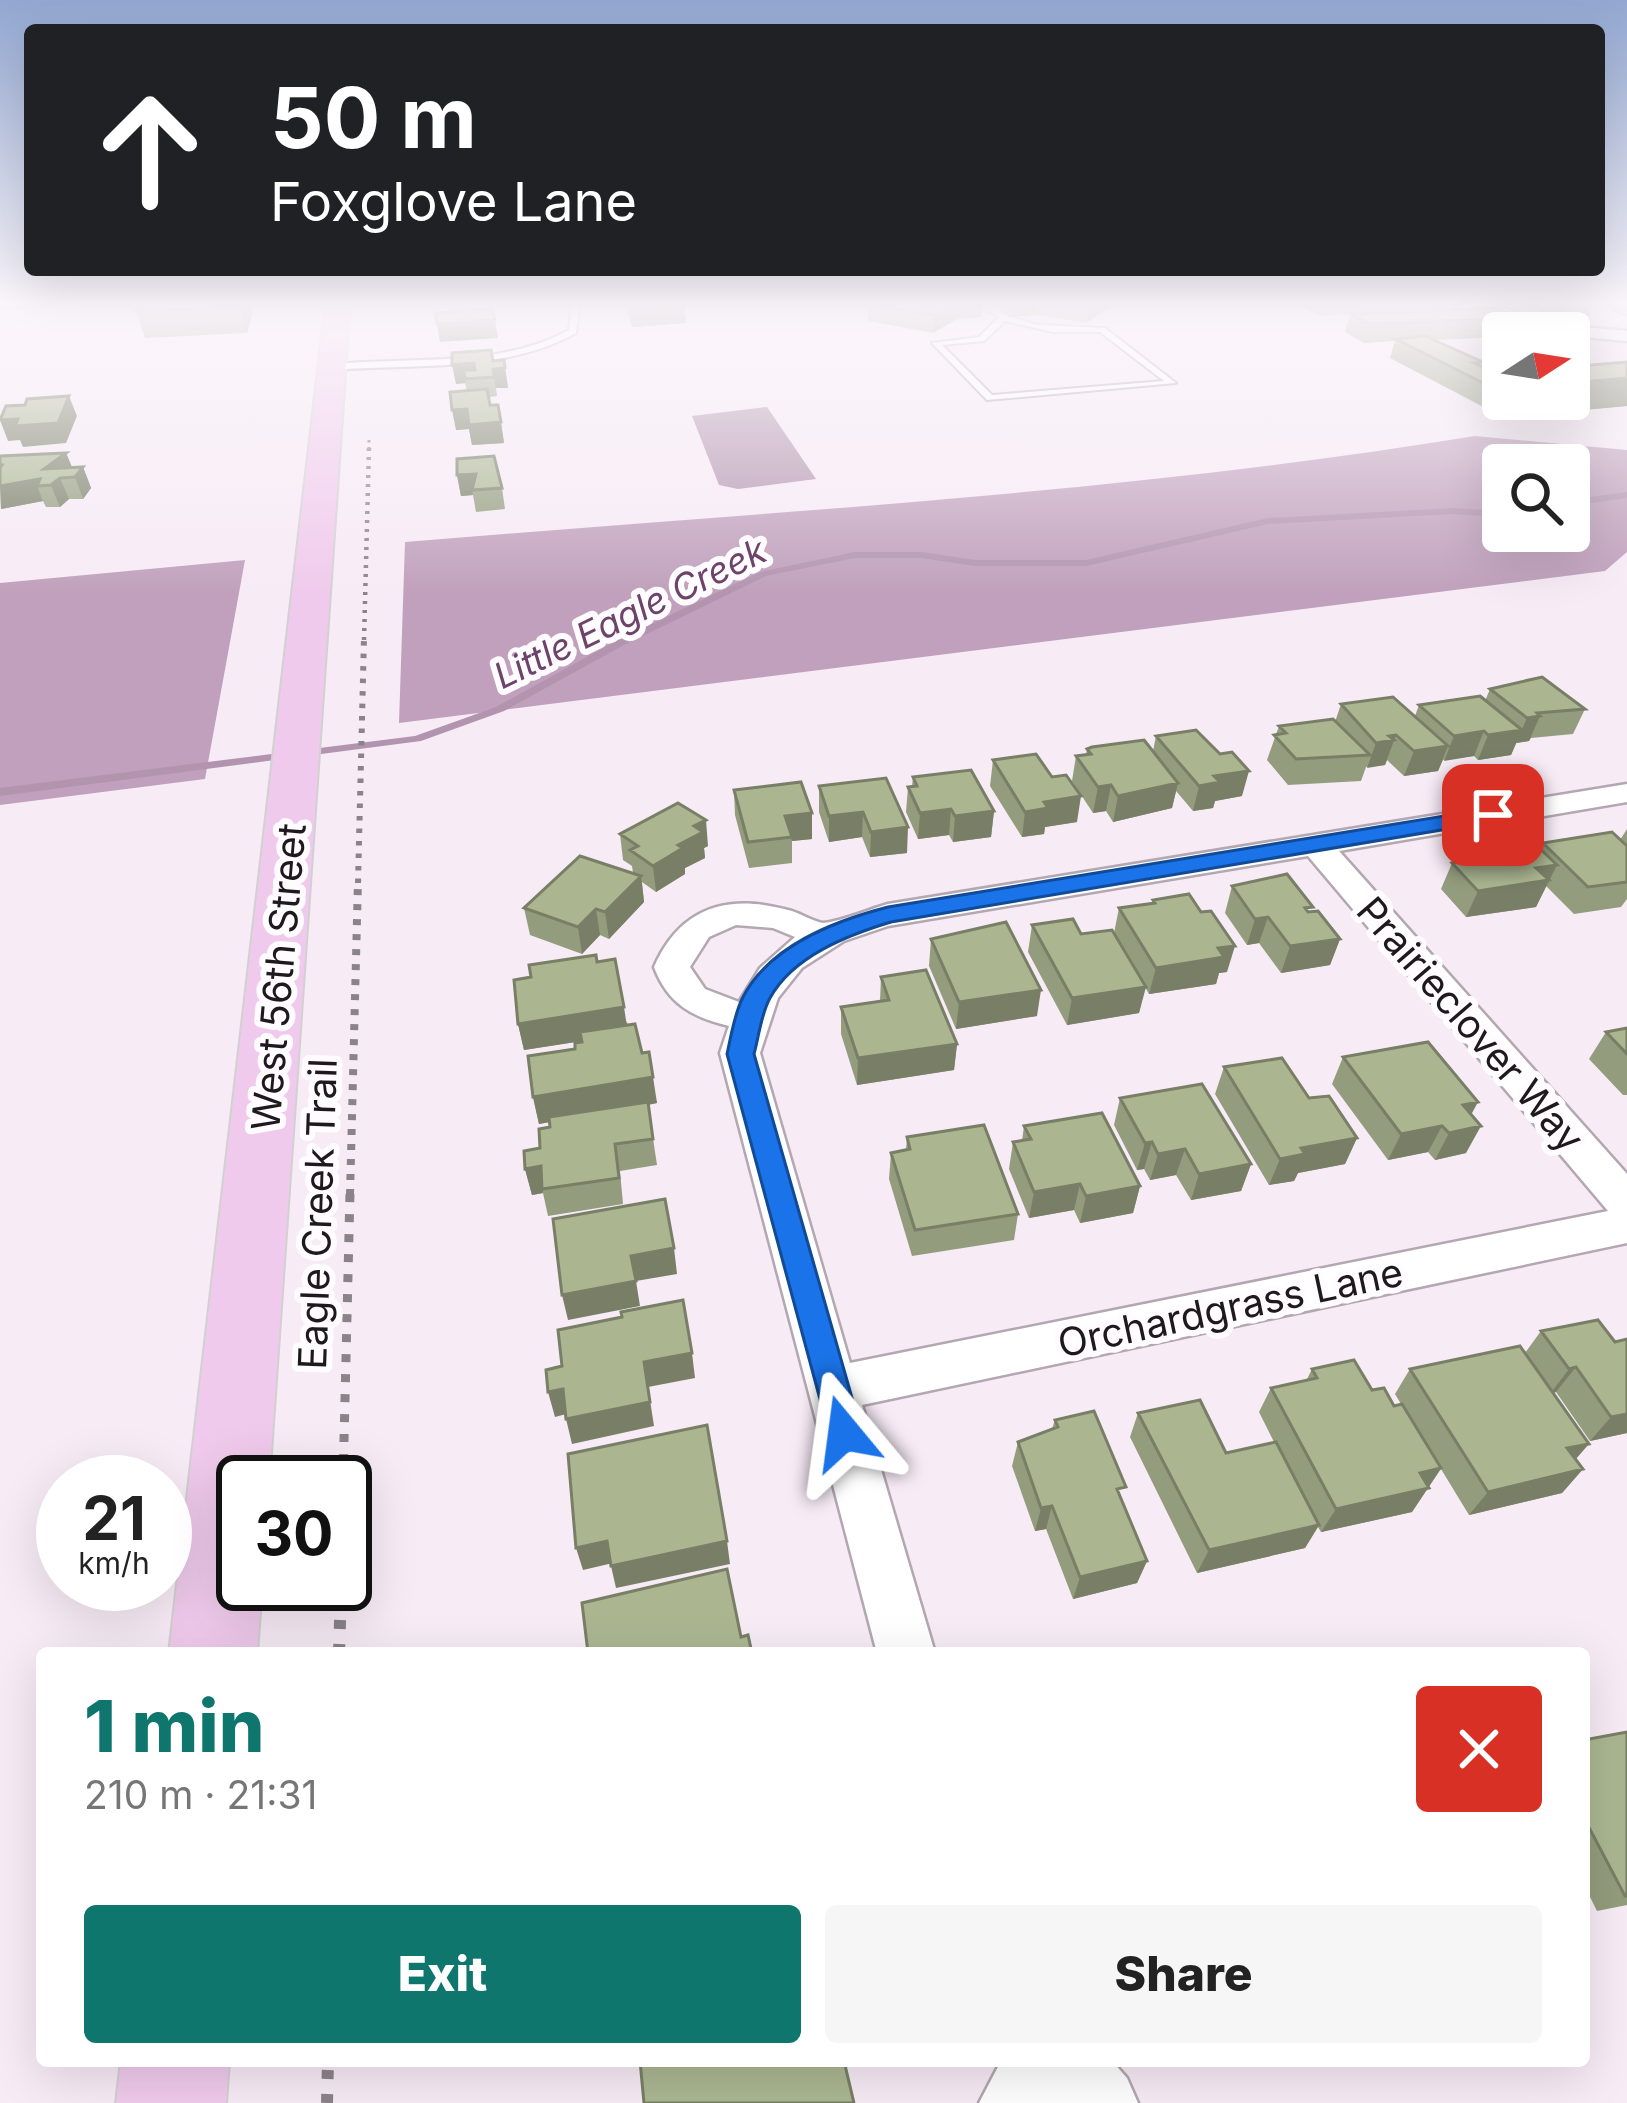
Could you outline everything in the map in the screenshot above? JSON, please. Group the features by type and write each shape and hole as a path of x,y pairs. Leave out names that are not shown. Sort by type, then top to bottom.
{"main road":[{"name":"West 56th Street","path":"215,1647 329,399"},
{"path":"171,2103 174,2067"}],"street":[{"path":"904,1647 740,1054 750,1016 771,976 822,938 888,915 1627,794"},
{"name":"Prairieclover Way","path":"1315,844 1627,1203"},
{"path":"750,1016 720,1012 692,1000 672,967 684,940 710,921 748,913 778,915 822,938"},
{"name":"Orchardgrass Lane","path":"832,1389 1627,1225"},
{"path":"1015,2103 1039,2067"},
{"path":"1069,2067 1102,2103"}],"path":[{"name":"Eagle Creek Trail","path":"344,1455 369,399"},
{"path":"339,1647 340,1611"},
{"path":"327,2103 328,2067"}],"shaded area":[{"path":"767,407 816,479 738,489 719,485 692,416"},
{"path":"1475,436 1562,444 1482,444 1482,552 1590,552 1590,447 1627,450 1627,552 1605,571 399,723 405,542 1209,473"},
{"path":"245,560 205,779 0,805 0,583"}],"building":[{"path":"27,399 68,399 58,423 15,426 18,419 0,420 6,406 25,405"},
{"path":"451,399 489,399 490,405 498,405 501,422 469,425 467,409 452,410"},
{"path":"66,453 44,469 83,467 75,477 60,478 51,485 37,486 40,479 0,486 0,456"},
{"path":"494,456 502,488 472,490 476,474 457,475 457,459"},
{"path":"1542,677 1585,709 1527,718 1490,689"},
{"path":"1480,696 1522,730 1454,736 1419,705"},
{"path":"1393,697 1448,746 1414,751 1396,735 1389,736 1394,740 1376,743 1341,704"},
{"path":"1333,719 1370,755 1296,759 1274,735 1286,733 1279,726"},
{"path":"1196,730 1220,754 1232,752 1249,771 1214,776 1220,782 1199,786 1156,736"},
{"path":"1144,740 1178,783 1118,796 1111,785 1098,787 1076,756 1091,754 1087,749 1092,747"},
{"path":"1036,754 1052,777 1066,775 1081,796 1044,802 1048,808 1025,812 993,760"},
{"path":"971,770 994,811 955,816 951,809 920,813 908,787 917,786 913,777"},
{"path":"886,778 908,827 871,832 863,812 829,816 819,786"},
{"path":"801,782 812,813 785,816 792,837 748,842 734,790"},
{"path":"678,803 706,820 694,826 703,832 653,866 630,850 638,846 620,834"},
{"path":"1612,832 1627,846 1627,882 1588,887 1543,843"},
{"path":"1530,839 1557,865 1536,868 1549,880 1478,891 1452,863 1498,853 1490,844"},
{"path":"580,856 641,876 605,912 596,909 578,927 524,908"},
{"path":"1287,874 1313,907 1305,908 1308,912 1318,911 1340,939 1290,946 1268,917 1255,919 1232,886"},
{"path":"1189,894 1201,912 1211,911 1235,946 1218,948 1224,957 1156,968 1119,908"},
{"path":"1073,919 1081,934 1112,930 1146,987 1072,998 1032,925"},
{"path":"1006,922 1041,990 959,1002 931,939"},
{"path":"596,955 597,962 615,959 624,1007 518,1024 514,980 531,977 529,965"},
{"path":"926,970 957,1044 858,1058 841,1007 889,1000 881,977"},
{"path":"635,1024 642,1053 649,1052 653,1077 533,1097 528,1056 575,1049 575,1043 582,1042 580,1032"},
{"path":"1627,1028 1627,1054 1606,1032"},
{"path":"1428,1042 1478,1102 1463,1105 1481,1126 1449,1133 1442,1126 1401,1134 1343,1057"},
{"path":"1282,1058 1309,1098 1329,1096 1357,1138 1301,1148 1305,1154 1280,1159 1224,1067"},
{"path":"1202,1084 1251,1164 1199,1174 1185,1149 1158,1154 1152,1142 1145,1143 1120,1098"},
{"path":"648,1102 653,1139 615,1144 619,1178 542,1189 541,1166 525,1169 524,1151 540,1148 539,1129 550,1127 549,1117"},
{"path":"1102,1113 1140,1186 1086,1196 1080,1184 1034,1192 1013,1142 1031,1139 1024,1126"},
{"path":"984,1125 1018,1214 915,1230 891,1153 910,1149 907,1137"},
{"path":"665,1199 674,1248 631,1256 636,1281 562,1295 553,1219"},
{"path":"683,1300 692,1353 644,1362 650,1402 566,1419 563,1389 548,1392 546,1370 562,1366 558,1330"},
{"path":"1598,1320 1615,1342 1627,1339 1627,1414 1611,1417 1576,1367 1569,1369 1541,1331"},
{"path":"1520,1346 1589,1444 1567,1448 1583,1469 1488,1492 1410,1369"},
{"path":"1354,1360 1372,1390 1384,1388 1394,1406 1402,1404 1441,1468 1420,1473 1429,1488 1336,1509 1271,1388 1317,1378 1312,1369"},
{"path":"1200,1400 1226,1453 1276,1442 1319,1525 1209,1550 1138,1413"},
{"path":"1094,1411 1126,1487 1117,1489 1147,1561 1080,1577 1052,1506 1041,1508 1018,1442 1058,1427 1055,1420"},
{"path":"707,1425 727,1541 611,1566 607,1541 576,1548 568,1454"},
{"path":"727,1569 741,1637 748,1635 751,1647 587,1647 582,1603"},
{"path":"1627,1732 1627,1896 1590,1829 1590,1739"},
{"path":"641,2067 845,2067 854,2103 644,2103"}],"waterway":[{"name":"Little Eagle Creek","path":"1590,500 1627,495"},
{"name":"Little Eagle Creek","path":"0,792 417,739 500,709 618,644 763,574 855,555 922,555 975,563 1086,563 1268,521 1482,513"}],"route":[{"path":"844,1433 740,1054 754,1001 771,976 796,953 860,921 1493,815"}]}
